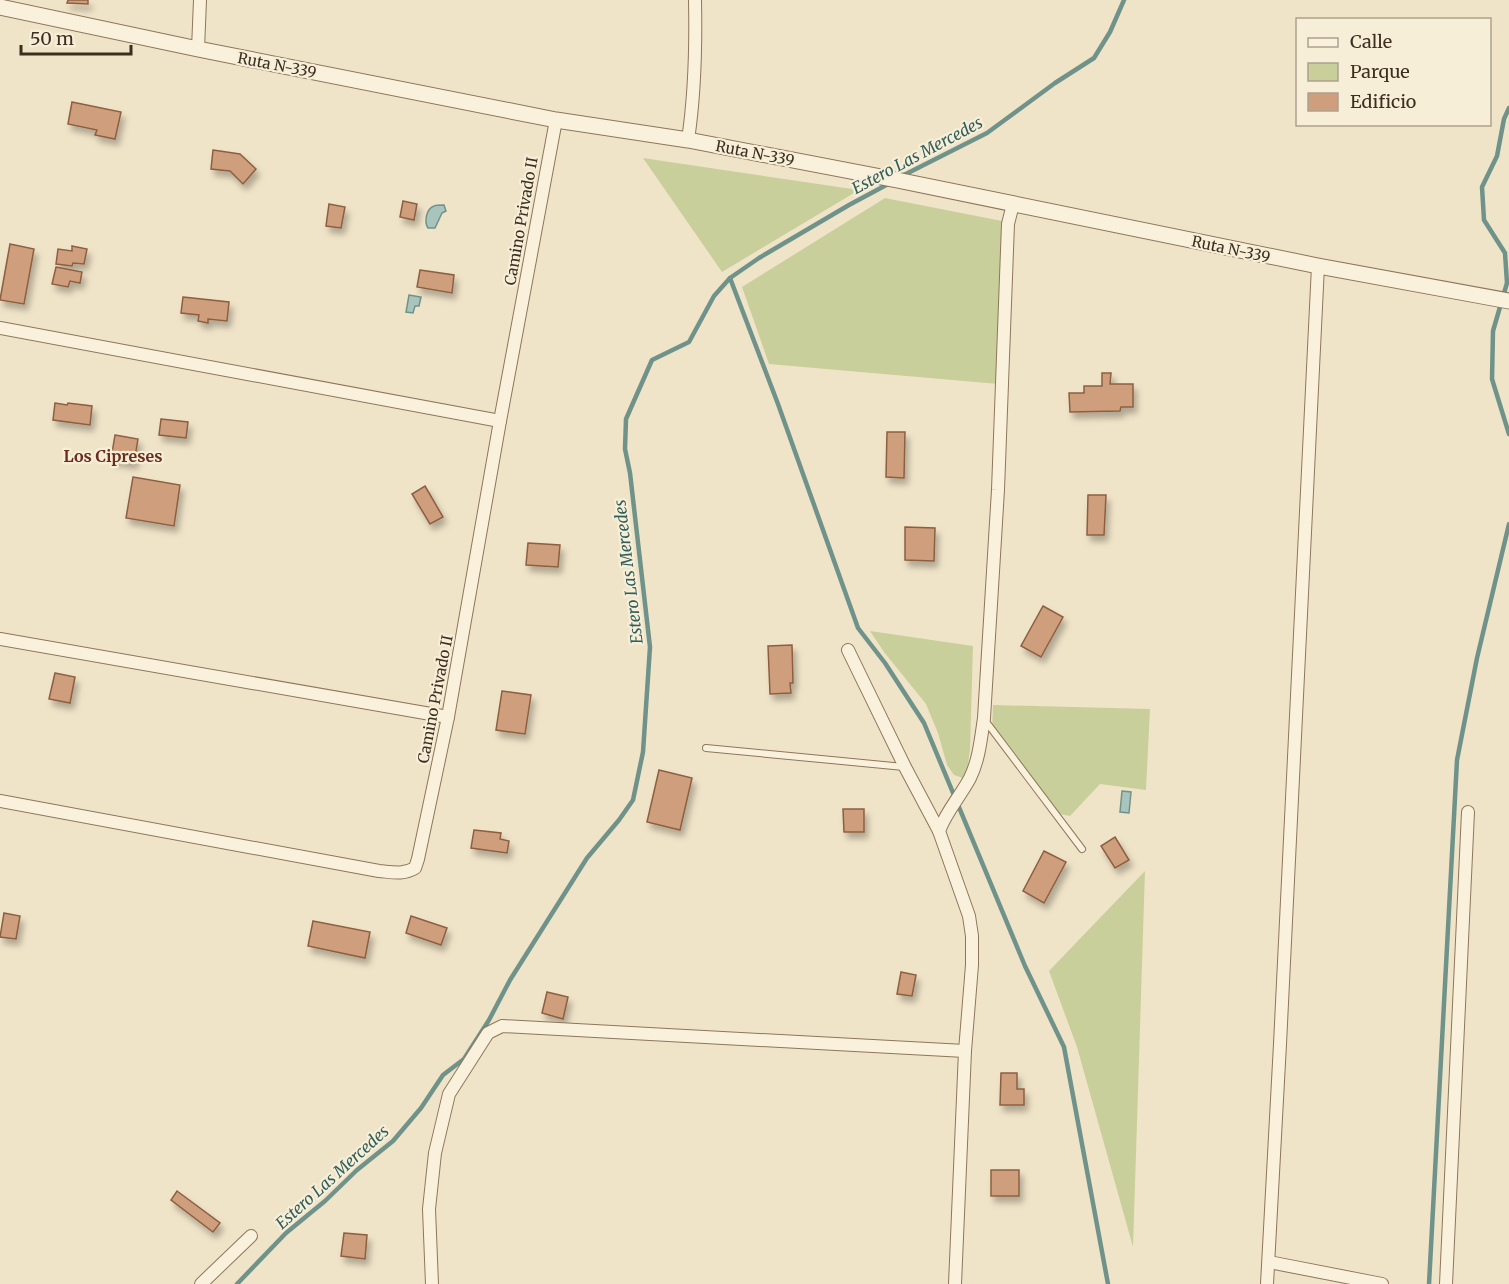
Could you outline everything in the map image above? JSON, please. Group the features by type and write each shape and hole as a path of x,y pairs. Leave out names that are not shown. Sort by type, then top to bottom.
{"street":[{"path":"198,49 200,0"},
{"path":"688,140 693,107 695,0"},
{"name":"Ruta N-339","path":"0,7 556,120 688,140 1318,266 1509,301"},
{"name":"Camino Privado II","path":"0,801 379,871 407,873 415,868 448,717 556,120"},
{"path":"939,831 944,817 970,778 979,750 984,718 998,490 1008,224 1012,204"},
{"path":"1267,1284 1318,266"},
{"path":"0,328 500,421"},
{"path":"0,639 448,717"},
{"path":"848,650 939,831 969,916 972,965 965,1051 956,1284"},
{"path":"1446,1284 1468,812"},
{"path":"432,1284 429,1209 435,1153 449,1094 488,1033 502,1026 965,1051"},
{"path":"201,1284 251,1236"},
{"path":"1269,1262 1382,1284"}],"lane":[{"path":"984,718 1082,849"},
{"path":"706,748 905,767"}],"green space":[{"path":"643,158 859,190 722,272"},
{"path":"885,198 1007,222 998,384 769,364 742,287"},
{"path":"870,631 973,646 970,749 966,779 954,775 947,765 938,733 926,704"},
{"path":"993,705 1150,709 1146,790 1100,784 1070,816 1050,812 992,733"},
{"path":"1145,871 1133,1247 1077,1047 1049,971"}],"water":[{"path":"444,205 446,211 442,213 435,228 428,228 426,219 429,210 435,206"},
{"path":"409,295 421,297 419,306 415,306 413,313 406,312"},
{"path":"1122,791 1131,792 1129,813 1120,812"}],"building":[{"path":"68,0 88,0 88,4 67,3"},
{"path":"72,102 121,112 115,139 95,135 97,130 68,124"},
{"path":"213,150 240,154 256,169 243,184 230,171 211,169"},
{"path":"403,201 417,204 414,220 400,217"},
{"path":"329,204 345,207 341,228 326,226"},
{"path":"10,244 34,249 24,304 0,300"},
{"path":"72,246 87,249 84,264 73,263 72,266 56,264 58,249 72,251"},
{"path":"56,267 82,272 80,283 70,281 68,287 52,284"},
{"path":"420,270 454,275 452,293 417,287"},
{"path":"183,297 229,302 227,321 208,319 208,323 198,321 199,315 181,313"},
{"path":"1102,373 1111,373 1110,384 1133,384 1133,407 1121,407 1120,411 1070,412 1069,393 1084,393 1084,386 1102,386"},
{"path":"55,403 92,406 90,425 53,420"},
{"path":"161,419 188,422 186,438 159,435"},
{"path":"887,432 905,432 904,478 886,477"},
{"path":"115,435 138,439 134,463 111,459"},
{"path":"133,477 180,485 174,526 126,518"},
{"path":"425,486 443,517 430,524 412,494"},
{"path":"1088,495 1106,495 1104,535 1087,535"},
{"path":"905,527 935,528 934,561 905,560"},
{"path":"528,543 560,545 558,567 526,565"},
{"path":"1043,606 1063,617 1041,657 1021,646"},
{"path":"792,645 791,693 770,694 768,646"},
{"path":"55,673 75,677 70,703 49,699"},
{"path":"502,691 531,695 525,734 496,730"},
{"path":"659,770 692,778 680,830 647,822"},
{"path":"843,809 864,809 864,832 844,832"},
{"path":"474,830 501,833 500,839 509,841 507,853 471,848"},
{"path":"1115,837 1129,860 1115,868 1101,846"},
{"path":"1044,851 1066,862 1044,903 1023,891"},
{"path":"4,913 20,916 16,939 0,937"},
{"path":"411,916 447,928 441,945 406,933"},
{"path":"313,921 370,932 365,958 308,946"},
{"path":"901,972 916,975 912,996 897,994"},
{"path":"547,992 568,997 563,1019 542,1013"},
{"path":"1001,1073 1017,1073 1017,1089 1024,1089 1024,1105 1000,1105"},
{"path":"991,1170 1019,1170 1019,1196 991,1196"},
{"path":"177,1191 220,1223 213,1232 171,1200"},
{"path":"344,1233 367,1235 365,1259 341,1256"}],"waterway":[{"name":"Estero Las Mercedes","path":"902,176 987,133 1055,83 1094,58 1110,32 1124,0"},
{"path":"1509,108 1504,119 1497,156 1482,187 1484,220 1505,253 1507,283 1493,331 1492,379 1509,434"},
{"name":"Estero Las Mercedes","path":"237,1284 286,1233 393,1141 421,1108 443,1075 464,1059 489,1020 510,980 587,858 633,800 643,752 650,647 630,473 625,449 626,419 652,360 689,342 714,296 730,278 759,258 890,183"},
{"path":"730,278 778,404 858,628 885,663 924,723 1025,966 1064,1047 1108,1284"},
{"path":"1429,1284 1457,760 1477,658 1509,524"}],"district":[{"name":"Los Cipreses","path":"113,456"}]}
